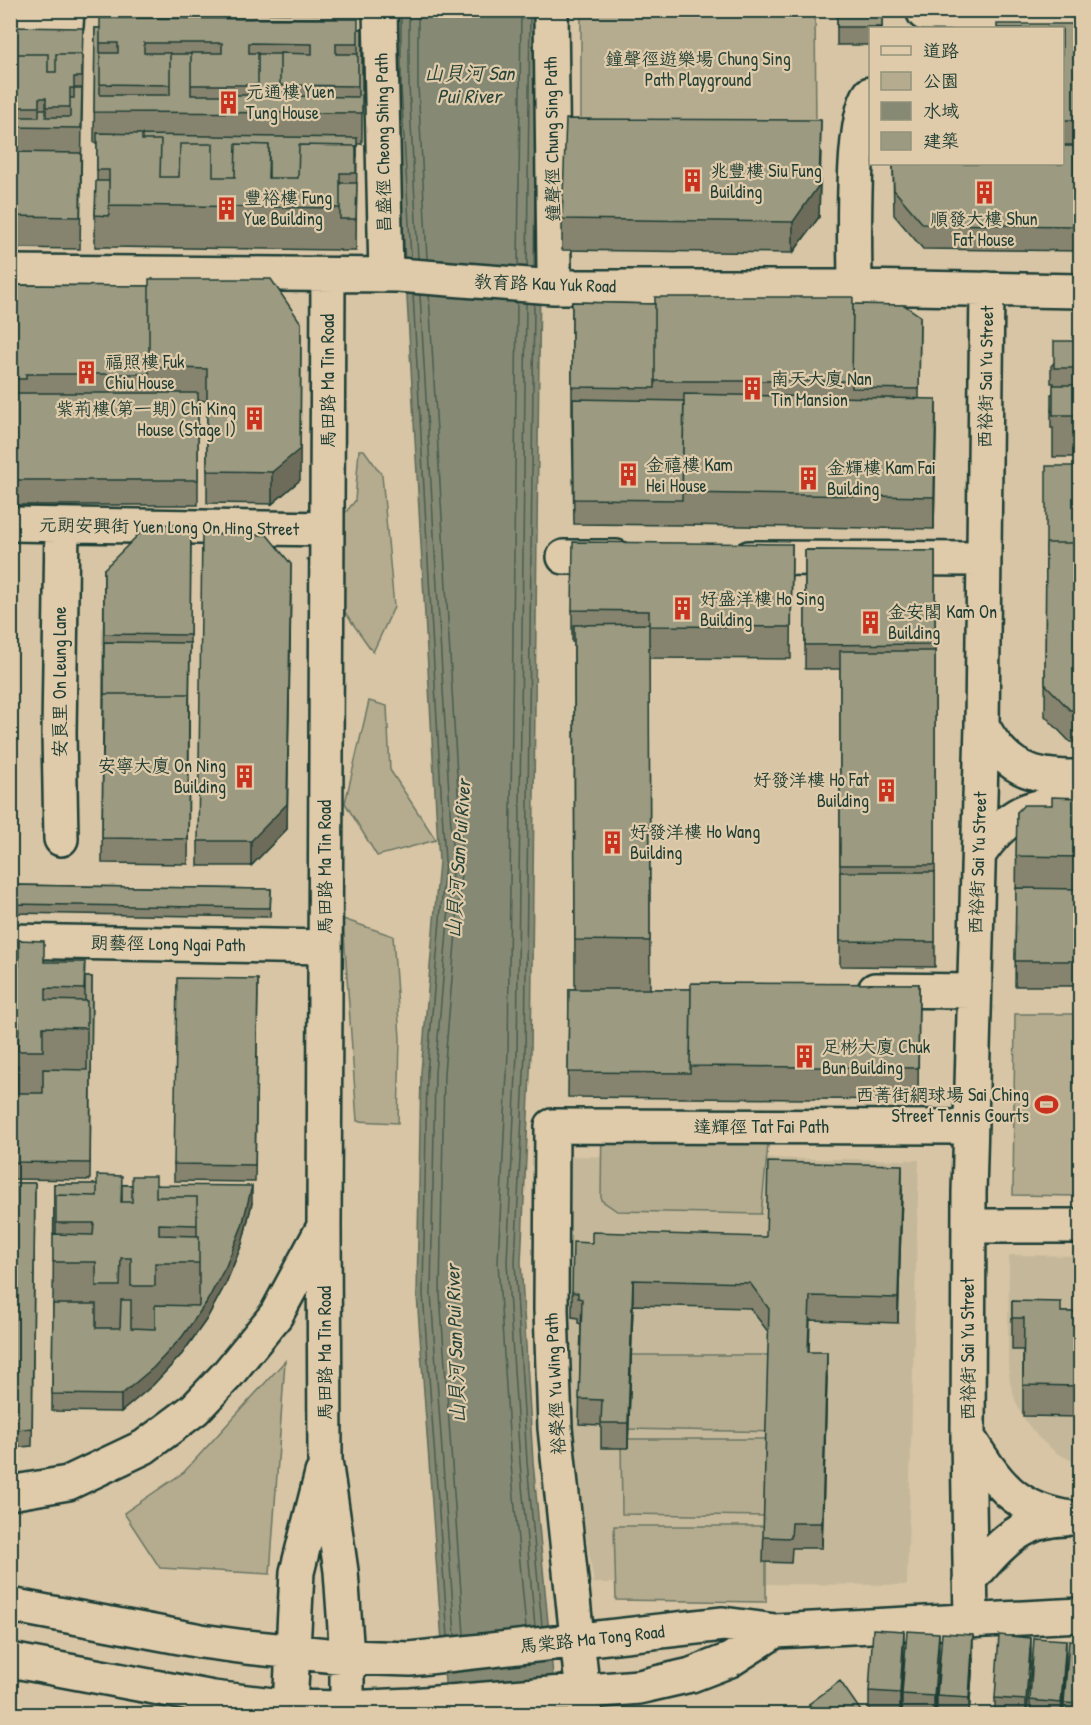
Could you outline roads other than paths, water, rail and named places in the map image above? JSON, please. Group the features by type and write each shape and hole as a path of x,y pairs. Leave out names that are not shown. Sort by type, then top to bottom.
{"street":[{"path":"10,25 66,26 67,10"},
{"name":"昌盛徑 Cheong Shing Path","path":"380,10 392,275"},
{"name":"鐘聲徑 Chung Sing Path","path":"543,277 551,10"},
{"path":"924,17 1080,15"},
{"path":"855,288 856,145 869,96"},
{"name":"教育路 Kau Yuk Road","path":"10,272 543,277 554,287 1080,291"},
{"name":"馬田路 Ma Tin Road","path":"328,275 325,1460 341,1571 347,1657 347,1708"},
{"name":"西裕街 Sai Yu Street","path":"970,1580 968,1437 970,1127 982,725 987,289"},
{"name":"元朗安興街 Yuen Long On Hing Street","path":"10,524 327,529"},
{"name":"安良里 On Leung Lane","path":"61,839 59,733 62,525"},
{"path":"564,557 646,557"},
{"path":"716,558 983,560"},
{"path":"982,725 992,745 1014,764 1029,771 1060,778 1080,777"},
{"path":"979,854 994,832 1012,817 1036,807 1080,803"},
{"name":"朗藝徑 Long Ngai Path","path":"10,941 325,947"},
{"path":"846,990 974,991"},
{"name":"達輝徑 Tat Fai Path","path":"552,1126 970,1127"},
{"name":"裕榮徑 Yu Wing Path","path":"552,1126 550,1310 564,1641 574,1700"},
{"path":"10,1493 68,1483 144,1447 195,1409 227,1376 276,1315 324,1226"},
{"path":"969,1226 1080,1226"},
{"path":"968,1437 987,1468 1019,1501 1035,1510 1076,1519"},
{"name":"馬田路 Ma Tin Road","path":"290,1707 297,1572 325,1460"},
{"path":"971,1621 970,1580 1009,1538 1028,1526 1049,1519 1076,1519"},
{"path":"10,1605 201,1641 292,1653 347,1657"},
{"name":"馬棠路 Ma Tong Road","path":"347,1657 424,1657 723,1624 775,1631 1080,1615"},
{"name":"馬棠路 Ma Tong Road","path":"409,1710 445,1702 574,1700 639,1687 691,1675 730,1660 775,1631"},
{"path":"10,1660 213,1698 290,1707 409,1710"}],"water":[{"name":"山貝河 San Pui River","path":"396,11 543,11 531,1053 521,1262 533,1462 553,1676 554,1714 448,1714 445,1683 417,1295 421,1072 439,862 395,86"}],"place":[{"name":"元通樓 Yuen Tung House","path":"228,102"},
{"name":"兆豐樓 Siu Fung Building","path":"692,181"},
{"name":"順發大樓 Shun Fat House","path":"984,193"},
{"name":"豐裕樓 Fung Yue Building","path":"226,208"},
{"name":"福照樓 Fuk Chiu House","path":"87,372"},
{"name":"南天大廈 Nan Tin Mansion","path":"753,389"},
{"name":"紫荊樓(第一期) Chi King House (Stage I)","path":"254,419"},
{"name":"金禧樓 Kam Hei House","path":"628,475"},
{"name":"金輝樓 Kam Fai Building","path":"809,478"},
{"name":"好盛洋樓 Ho Sing Building","path":"682,609"},
{"name":"金安閣 Kam On Building","path":"870,622"},
{"name":"安寧大廈 On Ning Building","path":"244,776"},
{"name":"好發洋樓 Ho Fat Building","path":"887,790"},
{"name":"好發洋樓 Ho Wang Building","path":"612,842"},
{"name":"足彬大廈 Chuk Bun Building","path":"804,1057"},
{"name":"西菁街網球場 Sai Ching Street Tennis Courts","path":"1047,1105"}],"park label":[{"name":"鐘聲徑遊樂場 Chung Sing Path Playground","path":"698,69"}]}
